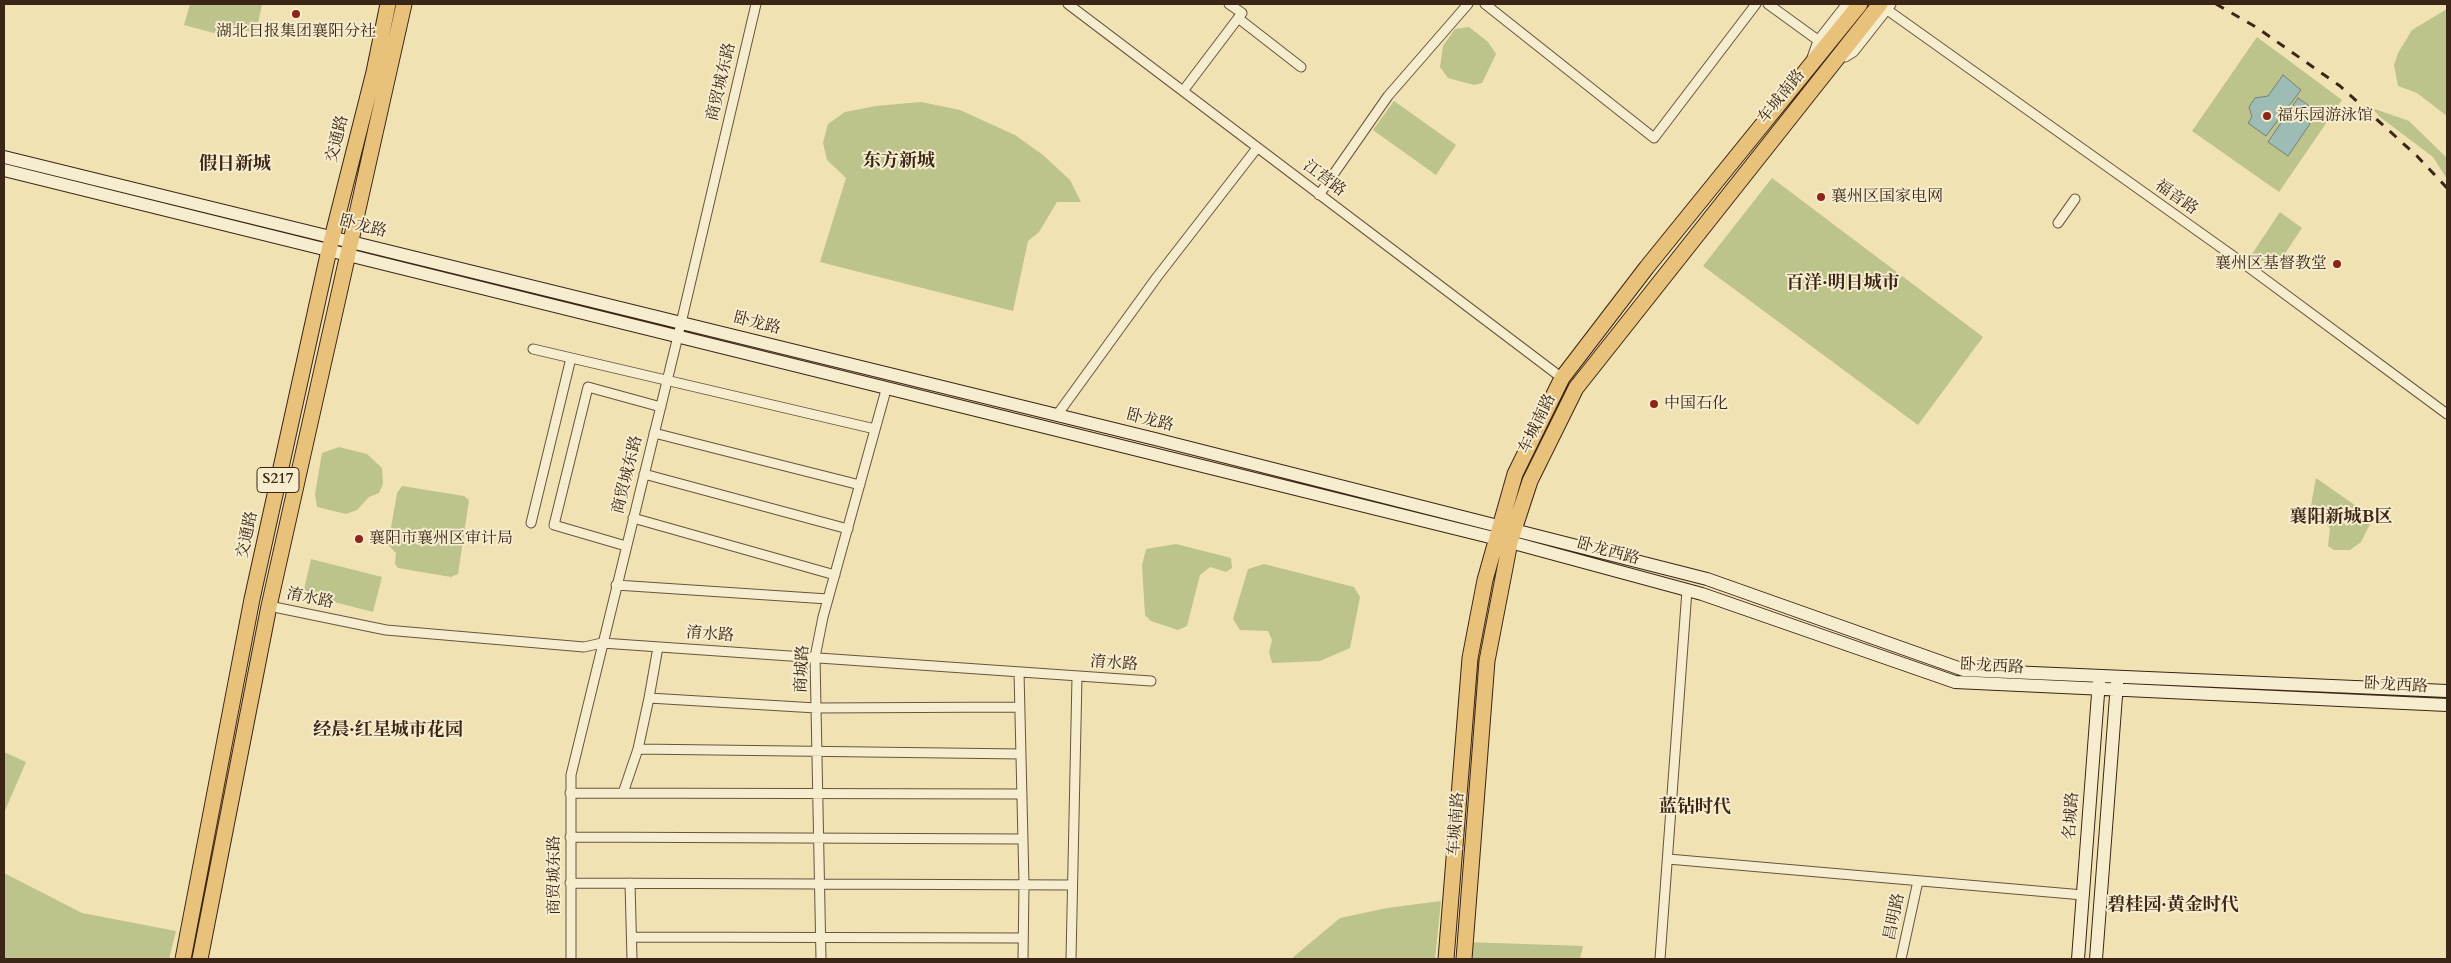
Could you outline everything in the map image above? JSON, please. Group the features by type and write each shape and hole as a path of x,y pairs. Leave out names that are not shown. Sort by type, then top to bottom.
{"main road":[{"name":"交通路","path":"182,959 252,599 331,243 374,72 388,4"},
{"name":"交通路","path":"200,959 269,606 404,4"},
{"name":"车城南路","path":"1464,959 1487,661 1515,474 1562,378 1647,267 1860,4"},
{"name":"车城南路","path":"1446,959 1470,658 1505,534 1576,388 1827,69 1885,5"},
{"name":"卧龙路","path":"4,157 331,243"},
{"name":"卧龙路","path":"4,170 682,322 1058,415 1505,534"},
{"name":"卧龙路","path":"348,247 886,390 1505,534"},
{"name":"卧龙西路","path":"1505,534 1687,590 1955,682 2099,682"},
{"name":"卧龙西路","path":"1505,534 1707,579 1964,670 2116,684 2447,705"},
{"name":"名城路","path":"2078,959 2099,682"},
{"name":"卧龙西路","path":"2116,684 2447,691"},
{"path":"2096,959 2116,684"}],"street":[{"name":"商贸城东路","path":"571,959 571,776 616,585 682,322 756,4"},
{"name":"江营路","path":"1068,4 1562,378"},
{"path":"1183,91 1242,13 1229,4"},
{"path":"1319,195 1388,96 1468,4"},
{"path":"1485,4 1654,138 1756,4"},
{"path":"1768,4 1818,41"},
{"path":"1809,68 1818,41 1848,4"},
{"name":"福音路","path":"1885,5 2247,266 2447,414"},
{"path":"1238,18 1301,67"},
{"path":"1058,415 1157,276 1257,148"},
{"path":"2058,222 2075,198"},
{"path":"533,349 875,429"},
{"path":"532,523 571,358"},
{"path":"626,546 554,525 588,387 661,407"},
{"name":"商城路","path":"821,959 815,657 828,599 886,390"},
{"path":"654,433 860,485"},
{"path":"644,474 848,529"},
{"path":"633,518 835,575"},
{"path":"616,585 828,599"},
{"path":"1660,959 1687,590"},
{"name":"淯水路","path":"269,606 386,630 584,647 602,643 1151,681"},
{"path":"623,793 638,749 658,647"},
{"path":"1019,672 1024,884 1023,959"},
{"path":"1071,959 1077,677"},
{"path":"649,698 816,708 1020,707"},
{"path":"638,749 1021,754"},
{"path":"570,793 1022,794"},
{"path":"570,837 1023,840"},
{"path":"1668,859 2083,895"},
{"name":"昌明路","path":"1901,959 1918,881"},
{"path":"570,884 1072,885"},
{"path":"630,884 632,959"},
{"path":"632,938 1023,938"}],"green space":[{"path":"190,4 262,4 256,33 232,28 229,37 184,25"},
{"path":"2447,9 2447,116 2417,93 2398,86 2394,65 2398,53 2412,30"},
{"path":"1469,27 1488,42 1496,54 1482,83 1474,85 1448,78 1440,67 1443,46 1455,29"},
{"name":"福乐园游泳馆","path":"2257,37 2342,100 2279,192 2192,131"},
{"path":"1394,101 1456,145 1436,175 1373,130"},
{"path":"921,102 960,110 1015,135 1043,155 1070,180 1081,202 1057,202 1039,232 1028,241 1013,311 820,262 846,178 827,160 823,143 828,124 845,112 876,106"},
{"path":"2372,108 2409,121 2447,158 2447,179 2433,157 2380,117"},
{"path":"1772,178 1983,337 1918,425 1703,266"},
{"path":"2280,212 2302,228 2274,270 2252,254"},
{"path":"339,447 367,454 382,468 383,484 379,493 369,497 357,510 346,514 317,507 315,494 322,453"},
{"path":"2316,478 2369,515 2371,522 2361,542 2350,550 2334,550 2328,546 2330,528 2310,511"},
{"path":"402,486 464,496 469,500 458,574 451,577 398,568 395,564 396,553 388,545 397,493"},
{"path":"1176,544 1231,558 1232,568 1226,572 1210,567 1200,575 1187,626 1178,630 1151,621 1145,615 1142,565 1146,549"},
{"path":"311,559 382,577 373,612 303,594"},
{"path":"1264,564 1354,587 1360,597 1350,648 1320,661 1272,663 1269,652 1272,640 1268,631 1240,630 1233,619 1248,569"},
{"path":"4,752 26,762 4,813"},
{"path":"4,873 82,913 176,931 169,959 4,959"},
{"path":"1441,901 1435,959 1291,959 1340,918 1387,908"},
{"path":"1465,942 1583,946 1580,959 1464,959"}],"water":[{"path":"2283,75 2301,90 2266,136 2248,123 2252,117 2249,107 2255,98 2268,96"},
{"path":"2298,98 2318,112 2288,156 2268,142"}],"railway":[{"path":"2216,4 2256,27 2340,86 2417,156 2447,188"}],"place":[{"name":"湖北日报集团襄阳分社","path":"296,14"},
{"name":"福乐园游泳馆","path":"2267,116"},
{"name":"襄州区国家电网","path":"1821,197"},
{"name":"襄州区基督教堂","path":"2337,264"},
{"name":"中国石化","path":"1654,404"},
{"name":"襄阳市襄州区审计局","path":"359,539"}],"district":[{"name":"东方新城","path":"899,162"},
{"name":"假日新城","path":"235,165"},
{"name":"百洋·明日城市","path":"1843,284"},
{"name":"襄阳新城B区","path":"2341,518"},
{"name":"经晨·红星城市花园","path":"388,731"},
{"name":"蓝钻时代","path":"1695,808"},
{"name":"碧桂园·黄金时代","path":"2173,906"}]}
